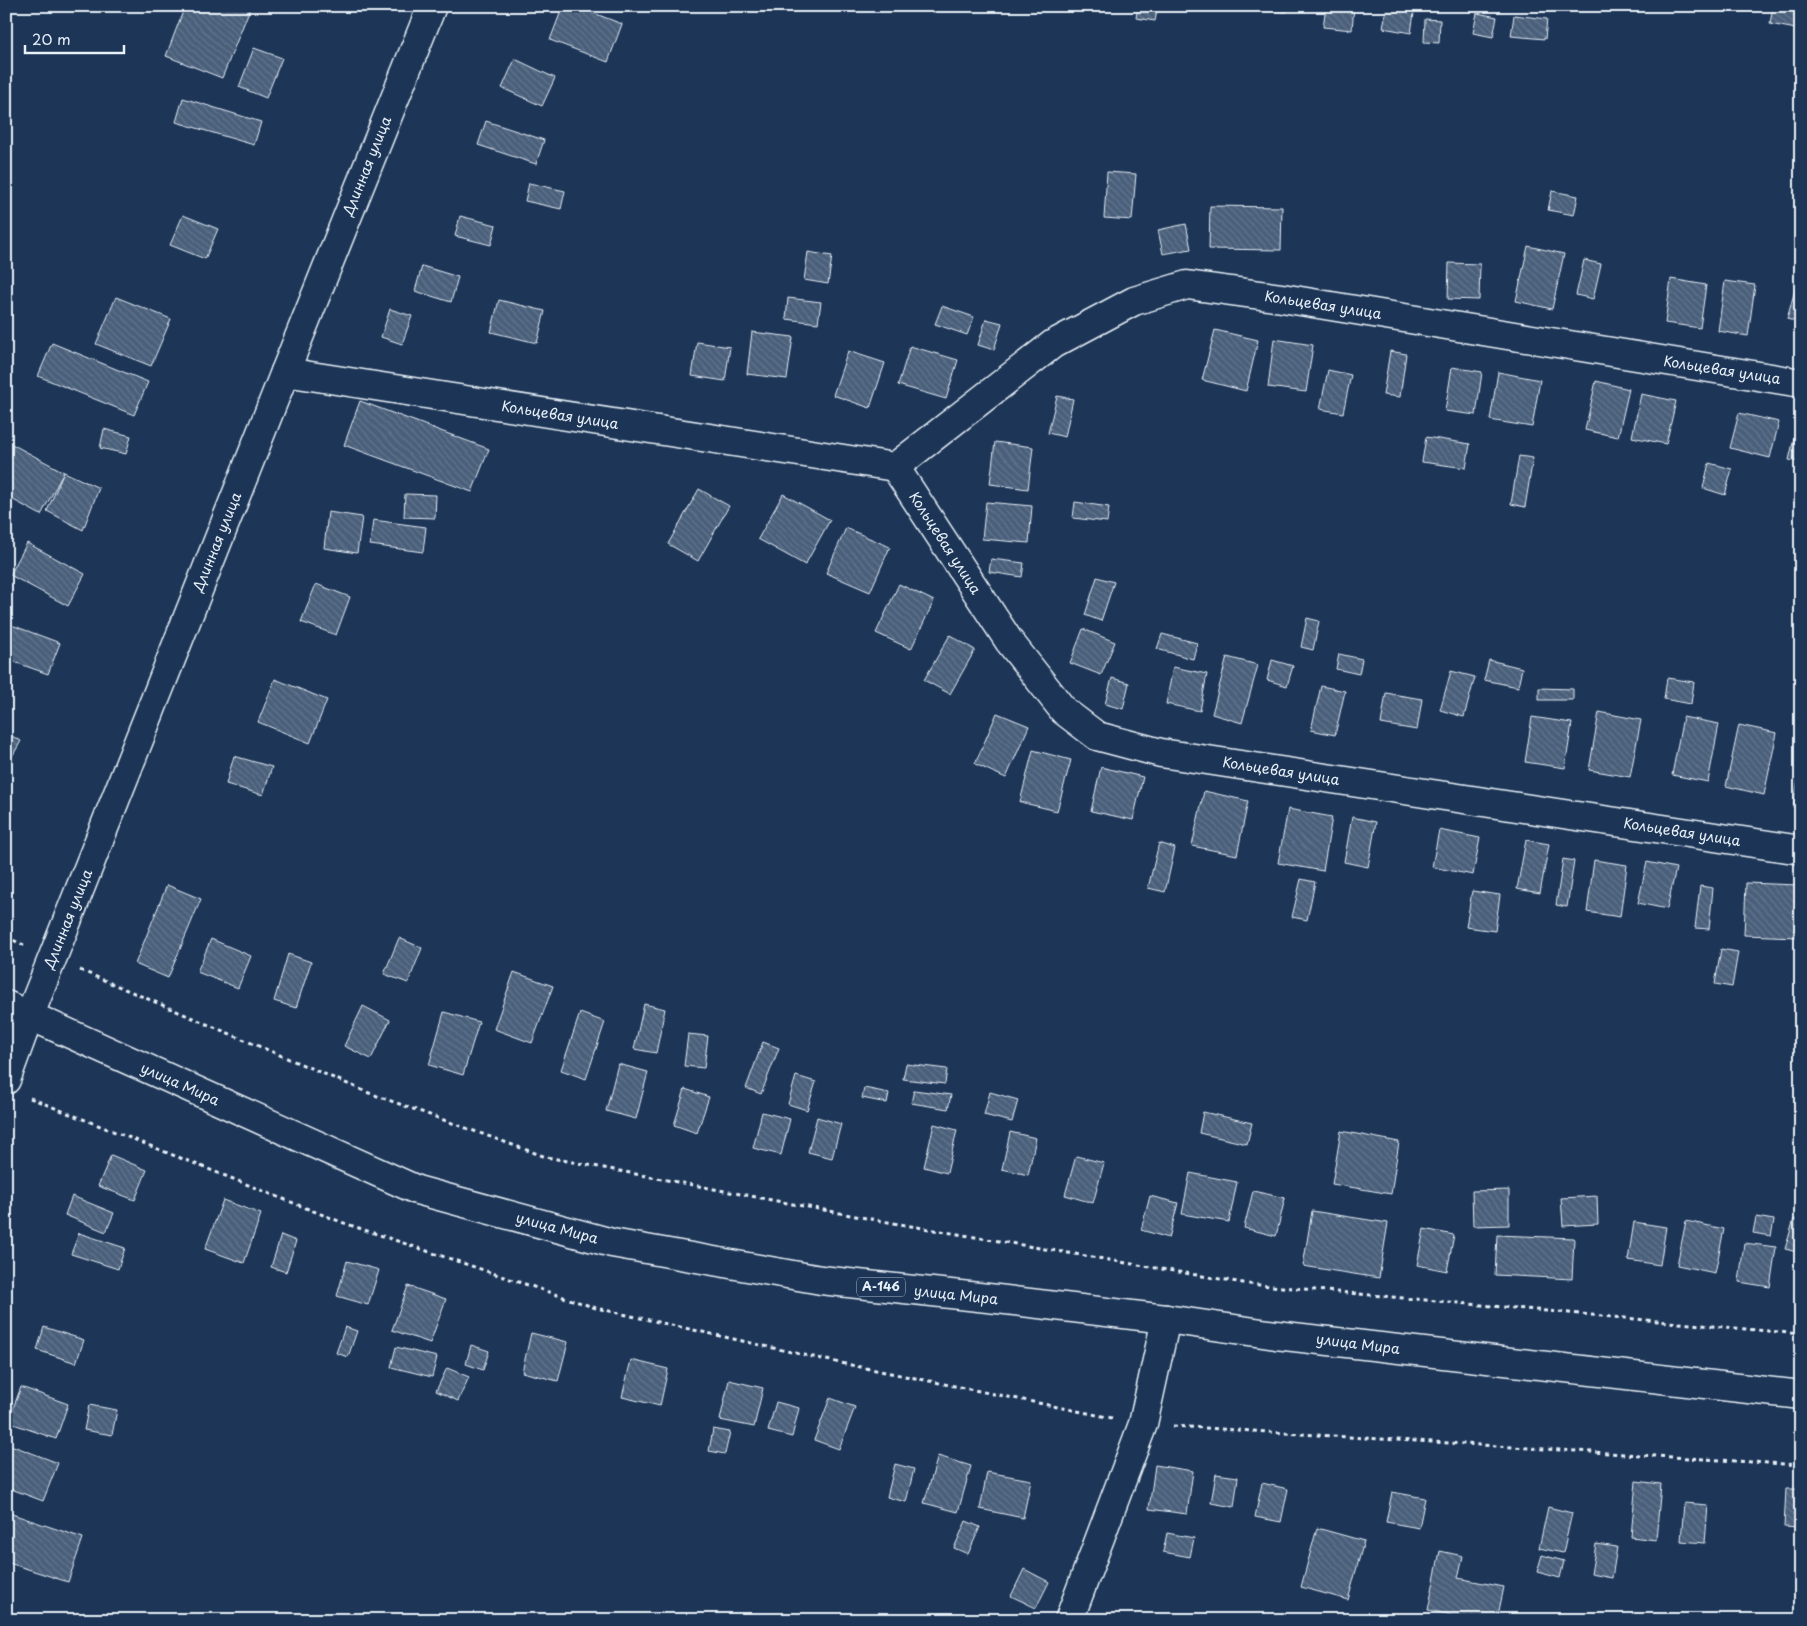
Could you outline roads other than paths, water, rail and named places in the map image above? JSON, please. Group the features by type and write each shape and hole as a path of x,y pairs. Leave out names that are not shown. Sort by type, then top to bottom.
{"main road":[{"name":"Длинная улица","path":"15,1088 18,1011 53,959 284,372 432,6"},
{"name":"Кольцевая улица","path":"284,372 895,468 1053,344 1134,301 1187,285 1282,298 1801,383"},
{"name":"Кольцевая улица","path":"895,468 1009,641 1064,711 1097,736 1161,753 1801,850"},
{"name":"улица Мира","path":"18,1011 417,1190 612,1243 821,1280 1801,1395"},
{"path":"1069,1620 1143,1424 1166,1319"}]}
